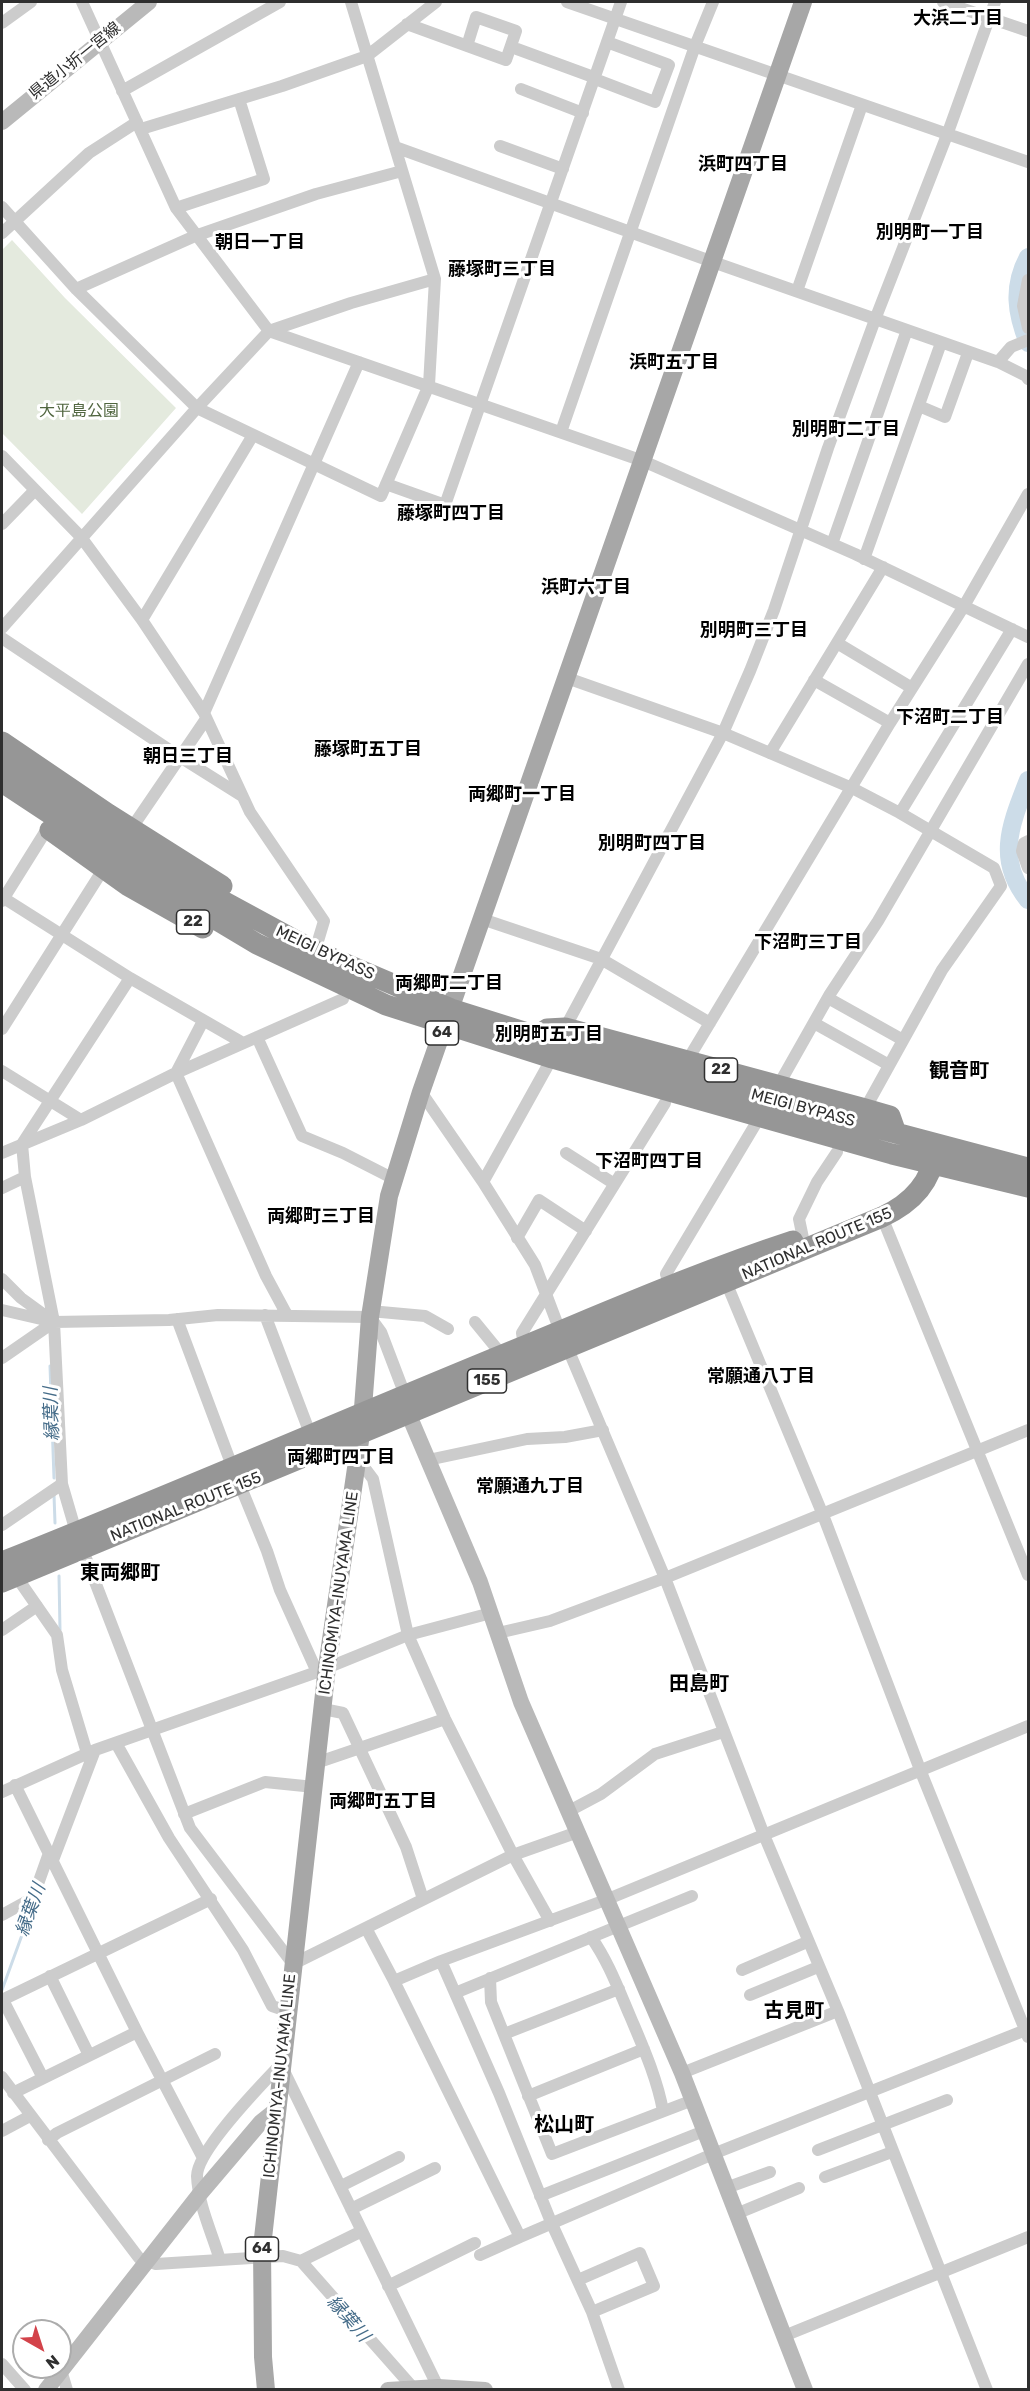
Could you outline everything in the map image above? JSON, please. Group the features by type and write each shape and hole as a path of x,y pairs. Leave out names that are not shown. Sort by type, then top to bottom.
{"highway":[{"name":"22","path":"2,742 130,829 243,900 267,925"},
{"name":"MEIGI BYPASS","path":"2,759 173,874 315,951 448,1017 559,1060 892,1154 1029,1187"},
{"name":"MEIGI BYPASS","path":"2,782 155,883 257,944 386,1005 536,1036 1029,1168"},
{"name":"22","path":"24,796 47,829 127,885 248,953 343,999 359,1005 386,1005"},
{"path":"79,812 108,814"},
{"path":"127,885 155,883"},
{"name":"22","path":"536,1036 547,1029 565,1028 865,1108 890,1116 896,1133"},
{"name":"22","path":"559,1060 578,1079 755,1125 837,1152 877,1162 892,1154"},
{"name":"NATIONAL ROUTE 155","path":"236,1476 311,1436 363,1412 407,1404 564,1340 726,1282 882,1217 907,1204 917,1193 936,1143"},
{"name":"22","path":"970,1152 993,1144 1029,1152"},
{"name":"NATIONAL ROUTE 155","path":"6,1567 236,1476 361,1434 407,1404 502,1355 524,1346 564,1340 670,1287 726,1264 893,1208 911,1192 930,1163"}],"main road":[{"name":"ICHINOMIYA-INUYAMA LINE","path":"266,2390 262,2357 262,2257 276,2110 323,1709 322,1670 358,1459 370,1314 389,1197 421,1092 803,2"}],"street":[{"path":"2,23 31,2"},
{"path":"82,2 176,208 269,331 643,461 883,567 1029,637"},
{"name":"県道小折一宮線","path":"2,122 149,2"},
{"path":"123,91 280,2"},
{"path":"2,207 76,289 197,408 381,496 429,385 435,279 351,2"},
{"path":"2,233 89,153 139,125 239,99 367,56 436,2"},
{"path":"567,2 1029,162"},
{"path":"386,484 445,505 621,2"},
{"path":"561,432 695,46 713,2"},
{"path":"943,2 1029,31"},
{"path":"565,1028 723,733 774,610 828,448 995,2"},
{"path":"407,24 466,46"},
{"path":"517,49 655,102 669,65 607,42"},
{"path":"521,89 583,113"},
{"path":"176,208 264,179 239,99"},
{"path":"797,291 862,105"},
{"path":"500,146 563,170"},
{"path":"395,147 713,262 876,317 968,353 998,362 1029,379"},
{"path":"76,289 195,236 316,194 402,171"},
{"path":"2,628 81,537 269,331 351,303 435,279"},
{"path":"1029,280 1023,306 1029,328"},
{"path":"832,544 907,330"},
{"path":"998,362 1015,346 1029,340"},
{"path":"864,559 941,343"},
{"path":"919,406 945,417 968,353"},
{"path":"130,829 180,758 205,716 359,362"},
{"path":"142,620 253,435"},
{"path":"2,456 81,537 142,620 205,716 250,812 324,921 315,951"},
{"path":"2,524 35,490"},
{"path":"687,1061 890,723 964,606 1029,494"},
{"path":"770,753 883,567"},
{"path":"900,813 1012,629"},
{"path":"2,638 180,758 243,797"},
{"path":"837,643 912,688"},
{"path":"778,1086 828,998 878,921 1029,664"},
{"path":"567,678 723,733 852,788 994,868 1001,886 942,970 865,1108"},
{"path":"814,680 890,723"},
{"path":"47,829 2,899 130,978 243,1043"},
{"path":"1029,841 1024,843 1022,851 1029,867"},
{"path":"2,1029 104,868"},
{"path":"482,919 601,959 710,1023"},
{"path":"130,978 22,1144 25,1177 54,1322 63,1484 79,1540 190,1828 293,1964 513,1855 578,1832"},
{"path":"828,998 903,1040"},
{"path":"2,1153 81,1120 176,1073 343,999"},
{"path":"176,1073 203,1021"},
{"path":"814,1023 889,1065"},
{"path":"257,1037 302,1136 343,1153 394,1179"},
{"path":"483,1182 559,1060"},
{"path":"2,1071 81,1120"},
{"path":"176,1073 266,1276 287,1315"},
{"path":"421,1092 483,1182 535,1265 564,1340 665,1578 723,1732 807,1942 838,2011 987,2390"},
{"path":"524,1346 522,1333 586,1231 613,1183 665,1103"},
{"path":"670,1287 666,1274 755,1125"},
{"path":"803,1238 799,1219 817,1182 837,1152"},
{"path":"566,1153 613,1183"},
{"path":"2,1188 25,1177"},
{"path":"518,1238 539,1200 586,1231"},
{"path":"882,1217 1029,1575"},
{"path":"2,1279 21,1298 54,1322"},
{"path":"388,2286 478,2249 519,2237 713,2154 1027,2032 921,1772 823,1515 726,1282"},
{"path":"2,1310 54,1322 177,1319 218,1315 425,1316 448,1329"},
{"path":"370,1314 381,1332 428,1460 491,1613 521,1701 682,2073 805,2390"},
{"path":"265,1315 311,1436"},
{"path":"177,1319 267,1551 279,1590 322,1670"},
{"path":"2,1358 54,1322"},
{"path":"476,1322 502,1355"},
{"path":"428,1460 527,1439 565,1437 603,1430"},
{"path":"498,1633 550,1622 823,1515 1029,1430"},
{"path":"358,1459 373,1479 408,1635 445,1719 513,1855 550,1921"},
{"path":"2,1525 63,1484"},
{"path":"2,1915 33,1898 91,1751 62,1670 57,1635 6,1567"},
{"path":"2,1630 37,1606"},
{"path":"2,1792 91,1751 322,1670 408,1635 491,1613"},
{"path":"323,1709 343,1713 406,1847 423,1899"},
{"path":"316,1763 445,1719"},
{"path":"394,1980 441,1960 608,1899 1029,1726"},
{"path":"569,1811 601,1794 654,1754 723,1732"},
{"path":"116,1743 169,1838 243,1950 272,2006 287,2012"},
{"path":"184,1814 265,1782 314,1788"},
{"path":"15,1785 136,2032 203,2158"},
{"path":"455,1993 692,1896"},
{"path":"43,2078 2,2000 211,1899"},
{"path":"366,1928 394,1980 519,2237"},
{"path":"591,1937 605,1957 644,2049 659,2089 663,2111"},
{"path":"742,1970 807,1942"},
{"path":"441,1960 551,2222 592,2312 619,2390"},
{"path":"750,1995 818,1967"},
{"path":"50,1976 89,2055"},
{"path":"490,1978 491,2002 552,2154 693,2100"},
{"path":"504,2034 619,1989"},
{"path":"682,2073 838,2011"},
{"path":"13,2092 136,2032"},
{"path":"528,2096 644,2049"},
{"path":"48,2140 57,2133 215,2054"},
{"path":"220,2260 200,2195 197,2173 203,2158 229,2122 282,2064 438,2387"},
{"path":"2,2077 132,2250 147,2262 156,2264 283,2256 302,2261 404,2389 438,2387 485,2390"},
{"path":"818,2150 947,2100"},
{"path":"72,2356 261,2121 276,2110"},
{"path":"2,2131 30,2115"},
{"path":"540,2196 704,2131"},
{"path":"825,2177 892,2152"},
{"path":"341,2186 399,2157"},
{"path":"351,2209 435,2168"},
{"path":"726,2188 770,2172"},
{"path":"736,2214 799,2188"},
{"path":"302,2261 362,2231"},
{"path":"784,2336 1029,2237"},
{"path":"578,2280 640,2253 645,2264 654,2286 592,2312"},
{"path":"2,2366 26,2390"}],"green space":[{"name":"大平島公園","path":"12,240 65,298 176,408 82,514 2,433 2,250"}],"waterway":[{"path":"1028,257 1018,289 1019,311 1028,343"},
{"path":"1028,780 1016,812 1009,841 1012,870 1028,900"},
{"name":"縁葉川","path":"50,1366 54,1478"},
{"name":"縁葉川","path":"54,1495 55,1523"},
{"name":"縁葉川","path":"59,1576 60,1630"},
{"name":"縁葉川","path":"2,1990 34,1902"}],"district":[{"name":"大浜二丁目","path":"958,19"},
{"name":"浜町四丁目","path":"743,165"},
{"name":"別明町一丁目","path":"930,233"},
{"name":"朝日一丁目","path":"260,243"},
{"name":"藤塚町三丁目","path":"502,270"},
{"name":"浜町五丁目","path":"674,363"},
{"name":"別明町二丁目","path":"846,430"},
{"name":"藤塚町四丁目","path":"451,514"},
{"name":"浜町六丁目","path":"586,588"},
{"name":"別明町三丁目","path":"754,631"},
{"name":"下沼町二丁目","path":"950,718"},
{"name":"藤塚町五丁目","path":"368,750"},
{"name":"朝日三丁目","path":"188,757"},
{"name":"両郷町一丁目","path":"522,795"},
{"name":"別明町四丁目","path":"652,844"},
{"name":"下沼町三丁目","path":"808,943"},
{"name":"両郷町二丁目","path":"449,984"},
{"name":"別明町五丁目","path":"549,1035"},
{"name":"観音町","path":"959,1071"},
{"name":"下沼町四丁目","path":"649,1162"},
{"name":"両郷町三丁目","path":"321,1217"},
{"name":"常願通八丁目","path":"761,1377"},
{"name":"両郷町四丁目","path":"341,1458"},
{"name":"常願通九丁目","path":"530,1487"},
{"name":"東両郷町","path":"120,1573"},
{"name":"田島町","path":"699,1684"},
{"name":"両郷町五丁目","path":"383,1802"},
{"name":"古見町","path":"794,2011"},
{"name":"松山町","path":"564,2125"}]}
